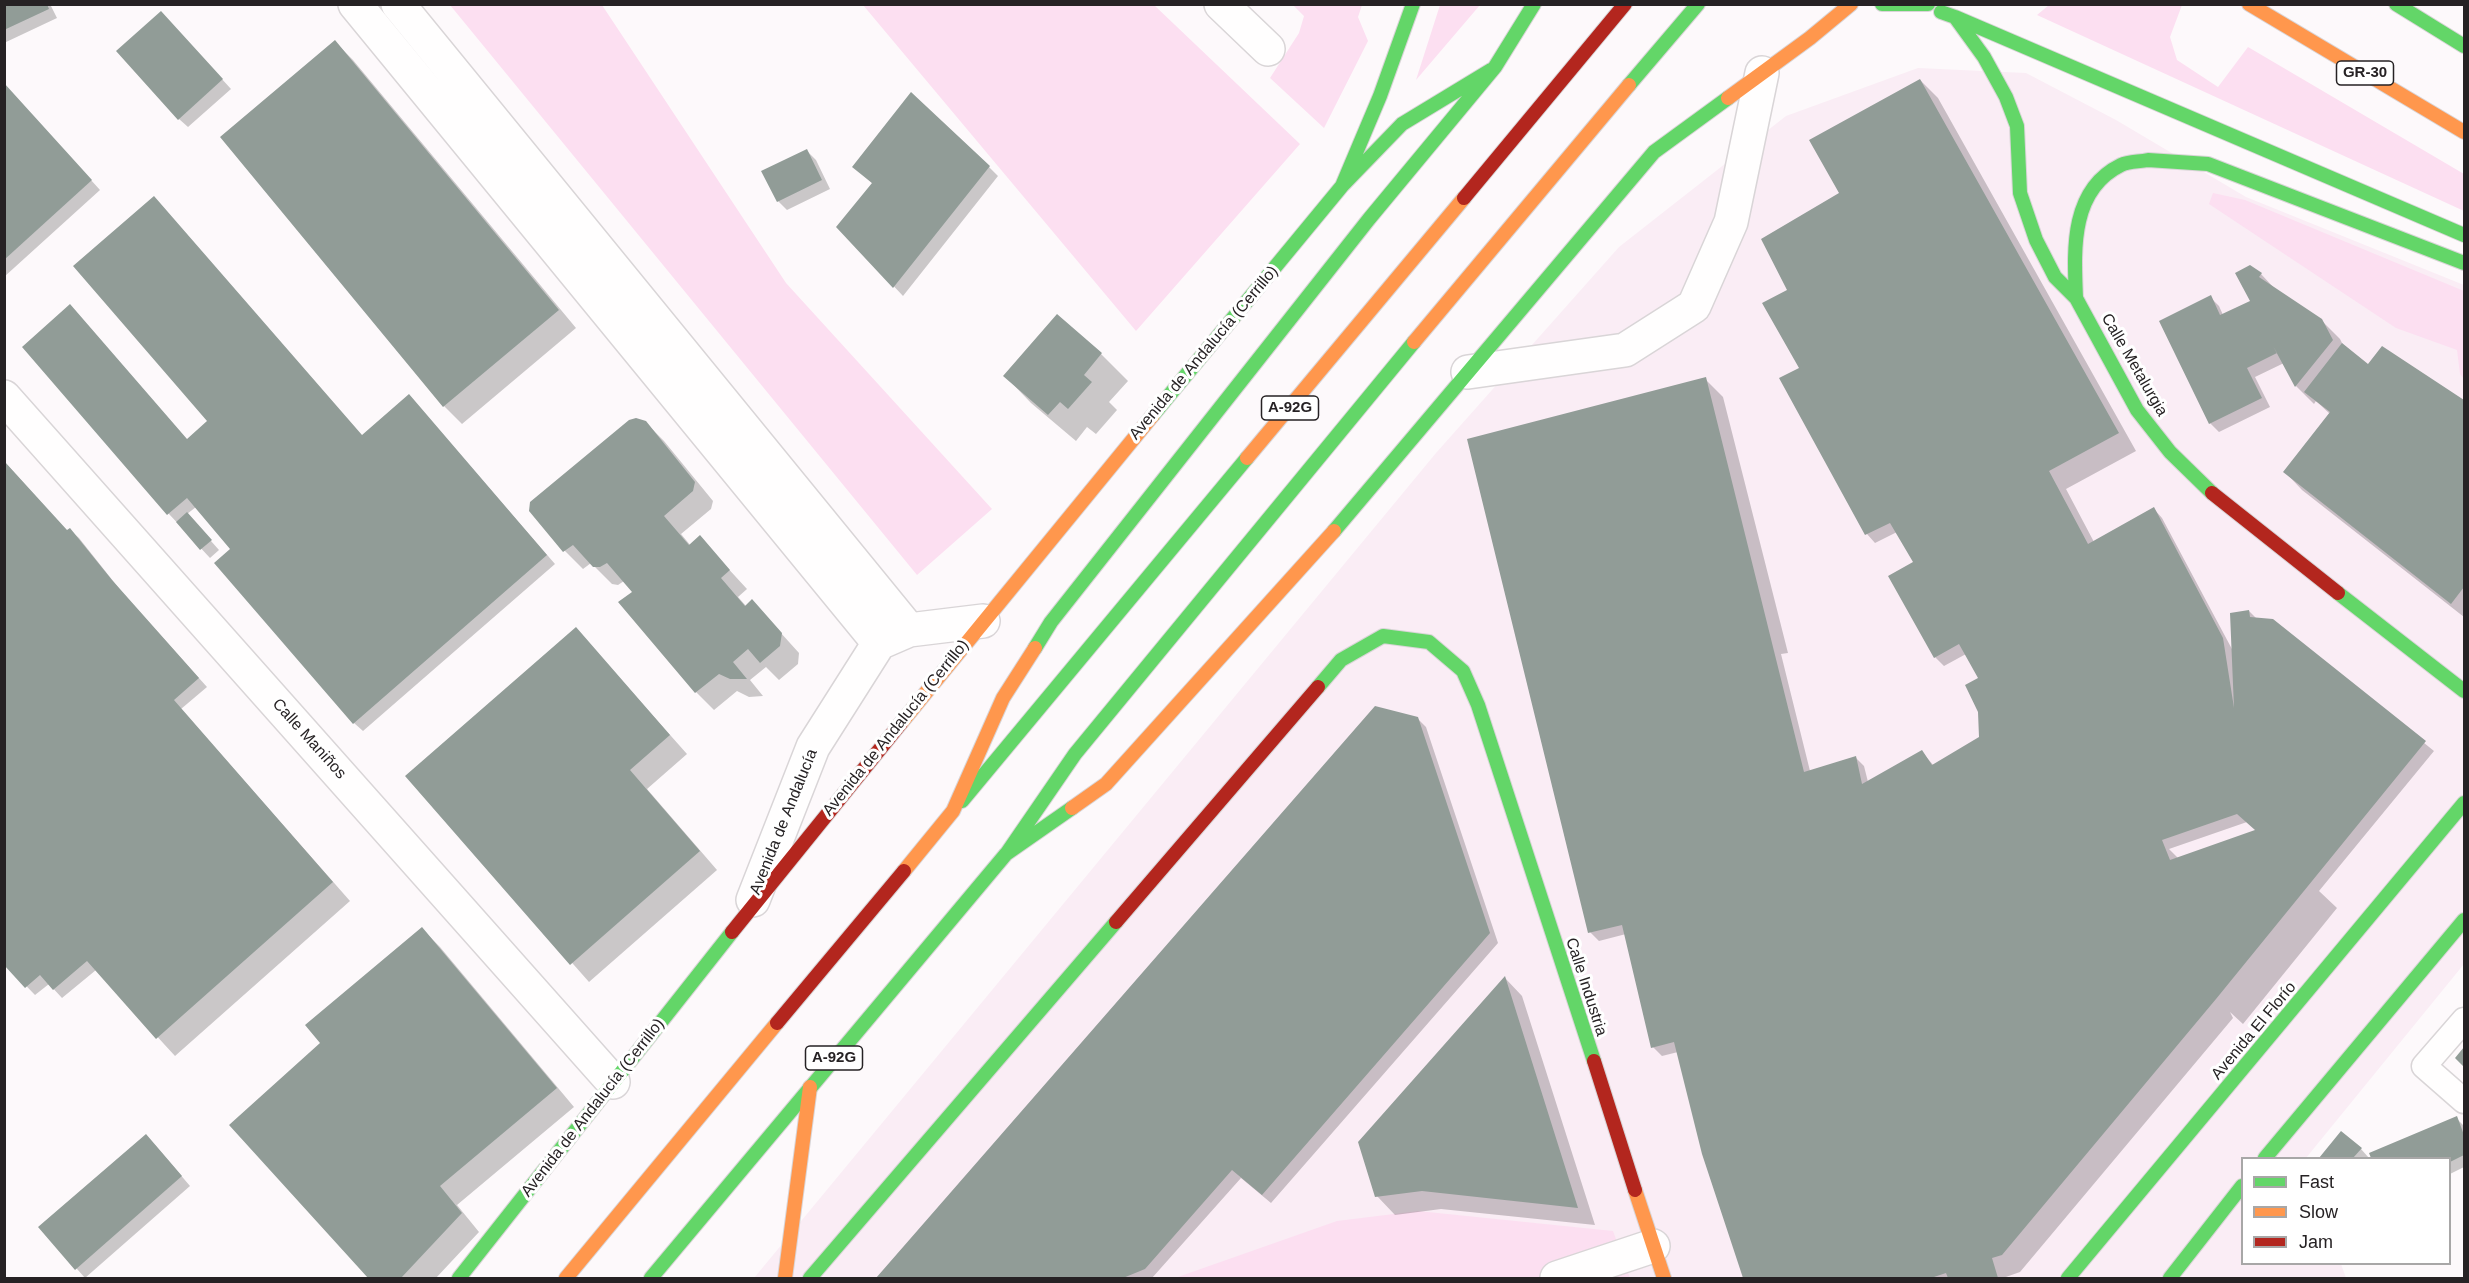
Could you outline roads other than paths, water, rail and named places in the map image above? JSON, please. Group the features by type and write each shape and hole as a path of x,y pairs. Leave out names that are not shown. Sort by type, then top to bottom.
{"main road":[{"path":"1342,186 1363,142 1392,68 1413,4"},
{"path":"953,811 1003,698 1051,622 1369,219 1495,67 1534,4"},
{"name":"A-92G","path":"566,1278 1625,4"},
{"name":"A-92G","path":"651,1278 1006,854 1075,754 1456,291 1698,4"},
{"path":"1006,854 1106,784 1327,538 1654,152 1851,4"},
{"path":"1882,4 1926,5 1996,33 2464,236"},
{"name":"GR-30","path":"2249,4 2464,132"},
{"path":"2396,4 2464,46"},
{"name":"Calle Metalurgia","path":"1955,17 1984,57 2006,97 2017,126 2020,193 2036,240 2055,277 2076,298 2138,410 2170,452 2218,500 2464,691"},
{"path":"1342,186 1402,124 1495,67"},
{"path":"2076,298 2074,252 2079,210 2097,182 2122,165 2148,160 2208,165 2464,263"},
{"name":"Avenida de Andalucía (Cerrillo)","path":"459,1278 749,910 983,621 1342,186"},
{"name":"Calle Industria","path":"810,1278 1341,660 1383,636 1429,642 1463,671 1478,705 1664,1278"},
{"name":"Avenida El Florío","path":"2068,1278 2464,803"},
{"path":"2266,1157 2464,920"},
{"path":"785,1278 810,1087"},
{"path":"2170,1278 2241,1187"}],"street":[{"path":"355,4 879,643 909,630 983,621"},
{"path":"398,4 909,630"},
{"path":"1221,4 1268,50"},
{"path":"1468,372 1625,350 1694,306 1731,222 1762,73"},
{"name":"Calle Maniños","path":"4,397 613,1082"},
{"name":"Avenida de Andalucía","path":"749,910 813,747 879,643"},
{"path":"1557,1278 1653,1246"}],"lane":[{"path":"2464,1020 2424,1066 2464,1101"}]}
